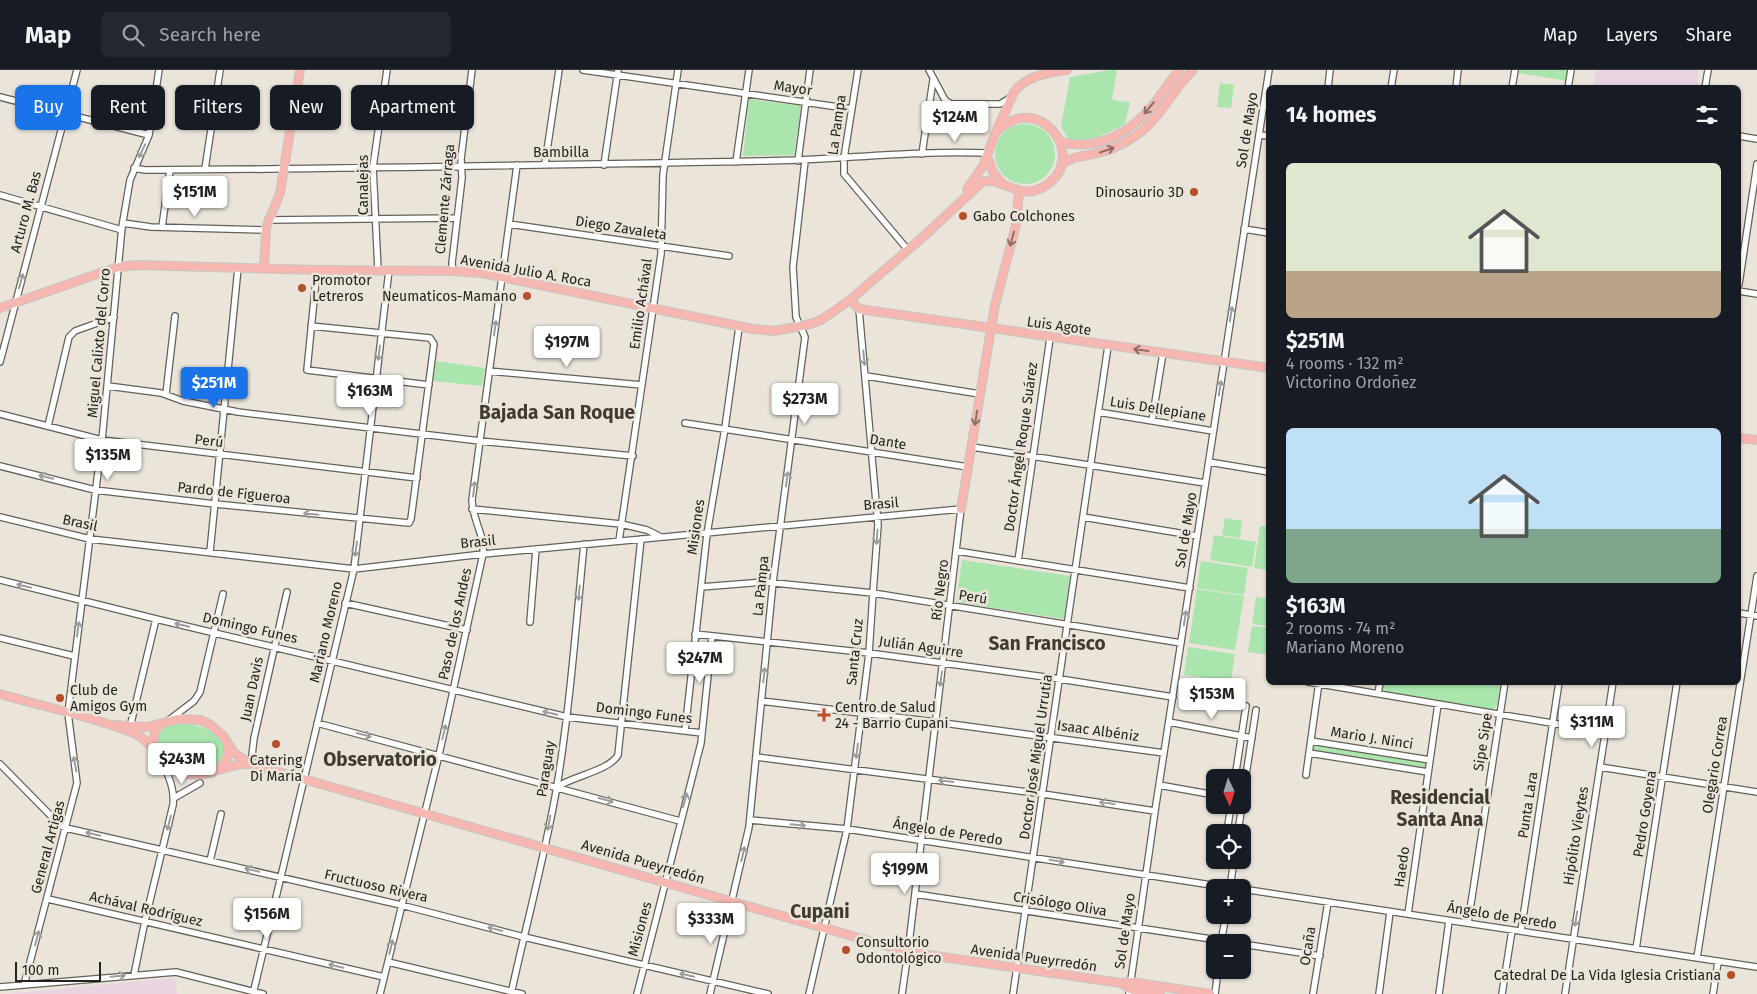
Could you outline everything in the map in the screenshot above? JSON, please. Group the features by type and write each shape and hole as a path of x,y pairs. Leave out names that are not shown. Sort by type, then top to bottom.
{"main road":[{"path":"264,269 266,230 268,220 280,193 300,70"},
{"name":"Avenida Julio A. Roca","path":"950,211 978,175 1003,114 1018,86 1043,72 1067,70"},
{"path":"1060,142 1075,145 1094,144 1121,132 1143,116 1180,70"},
{"path":"1061,164 1079,156 1113,148 1136,136 1156,119 1193,70"},
{"path":"995,134 1006,123 1014,119 1030,118 1052,128 1060,142 1063,153 1058,173 1045,186 1028,192 1019,191"},
{"path":"988,154 993,172 998,180 1006,186"},
{"name":"Avenida Julio A. Roca","path":"0,308 119,267 137,265 317,270 453,270 482,273 739,327 774,330 802,327 821,320 850,300 982,182 992,180 1019,191"},
{"name":"Río Negro","path":"961,509 995,305 1016,225 1019,191"},
{"path":"850,300 859,309"},
{"name":"Luis Agote","path":"859,309 1266,368"},
{"path":"1741,438 1757,440"},
{"name":"Avenida Pueyrredón","path":"0,694 112,725 137,735 171,767 184,774 205,774 233,764 251,764 908,952 1121,983 1130,988 1160,994"},
{"name":"Avenida Pueyrredón","path":"112,725 147,727 178,719 200,720 211,725 240,757 251,764"},
{"path":"156,751 153,737 155,731 164,723"},
{"path":"220,768 226,763 228,744"},
{"name":"Avenida Pueyrredón","path":"1130,988 1210,994"}],"street":[{"name":"Arturo M. Bas","path":"73,85 77,70"},
{"name":"Miguel Calixto del Corro","path":"68,712 102,440 122,227 130,180 149,135 159,70"},
{"path":"205,168 220,70"},
{"name":"Canalejas","path":"378,270 373,167 387,70"},
{"name":"Clemente Zárraga","path":"453,270 452,262 462,178 461,166 472,70"},
{"path":"545,164 559,70"},
{"name":"Mayor","path":"583,70 618,73 676,84 852,109"},
{"name":"Emilio Achával","path":"619,541 633,456 662,247 664,164 678,70"},
{"path":"736,162 749,70"},
{"path":"798,161 810,70"},
{"name":"La Pampa","path":"858,70 844,158 843,168 846,179 908,250"},
{"path":"929,70 947,103 995,104 1004,102 1011,97"},
{"name":"Sol de Mayo","path":"1267,85 1269,70"},
{"path":"1328,85 1330,70"},
{"path":"1392,85 1394,70"},
{"path":"1456,85 1458,70"},
{"path":"1512,85 1515,70"},
{"path":"1568,85 1570,70"},
{"path":"1706,85 1708,70"},
{"path":"604,165 618,73"},
{"path":"922,154 934,79"},
{"name":"Sol de Mayo","path":"1130,988 1155,811 1266,90"},
{"path":"0,97 15,101"},
{"path":"995,104 1001,108 1003,114"},
{"path":"81,118 149,135"},
{"name":"Arturo M. Bas","path":"0,362 61,130"},
{"path":"1259,135 1266,136"},
{"path":"1741,136 1757,139"},
{"name":"Bambilla","path":"134,168 170,170 545,164 604,165 805,161 922,154 988,154"},
{"path":"802,327 796,317 793,267 805,161"},
{"path":"1741,271 1757,164"},
{"name":"Paso de los Andes","path":"380,994 454,691 483,554 483,544 472,509 517,165"},
{"path":"162,227 170,170"},
{"path":"0,195 122,227 266,230"},
{"path":"268,220 457,218"},
{"name":"Diego Zavaleta","path":"509,224 729,256"},
{"path":"1244,229 1266,233"},
{"path":"210,552 238,268"},
{"path":"317,270 307,370 429,384"},
{"name":"Mariano Moreno","path":"254,993 354,569 389,270"},
{"path":"1741,292 1757,294"},
{"name":"Santa Cruz","path":"809,994 847,829 869,653 878,517 859,309"},
{"path":"166,394 175,316"},
{"path":"48,426 71,334 114,317"},
{"path":"311,326 430,338 434,344 417,478"},
{"name":"Misiones","path":"685,731 707,534 725,428 739,327"},
{"name":"La Pampa","path":"710,994 750,820 773,582 805,337 802,327"},
{"name":"Doctor Ángel Roque Suárez","path":"1018,561 1050,338"},
{"name":"Doctor José Miguel Urrutia","path":"1014,994 1108,346"},
{"path":"1152,421 1164,353"},
{"path":"489,371 642,385"},
{"path":"866,376 980,394"},
{"path":"108,386 166,394 183,401 225,409 480,441 633,456"},
{"name":"Luis Dellepiane","path":"1098,412 1213,431"},
{"name":"Perú","path":"0,414 102,440 417,478"},
{"name":"Dante","path":"684,422 968,467"},
{"path":"972,447 1205,483"},
{"path":"1208,462 1266,472"},
{"name":"Pardo de Figueroa","path":"0,466 95,490 409,523 417,478"},
{"path":"472,509 622,524 647,530 661,537"},
{"name":"Brasil","path":"0,517 90,539 354,569 584,544 961,509"},
{"name":"Río Negro","path":"902,994 961,509"},
{"path":"1083,518 1197,536"},
{"path":"556,787 612,762 618,755 641,540"},
{"name":"Paraguay","path":"511,993 545,847 556,787 567,717 584,544"},
{"path":"530,622 536,549"},
{"path":"957,551 1190,588"},
{"name":"Olegario Correa","path":"1697,958 1754,616 1757,576"},
{"name":"Domingo Funes","path":"0,580 567,717 702,733"},
{"name":"Perú","path":"701,587 773,582 873,593 1181,643"},
{"name":"Juan Davis","path":"251,764 254,738 287,592"},
{"path":"164,723 198,697 223,594"},
{"path":"345,603 467,630"},
{"path":"1741,614 1754,616"},
{"path":"130,727 156,619"},
{"name":"Julián Aguirre","path":"695,634 943,662 1173,697"},
{"name":"Misiones","path":"637,994 702,733 712,636"},
{"path":"0,638 74,656"},
{"path":"1306,775 1319,685"},
{"path":"1330,685 1605,732"},
{"path":"1378,694 1380,685"},
{"name":"Sipe Sipe","path":"1468,924 1505,685"},
{"name":"Punta Lara","path":"1521,931 1559,685"},
{"name":"Hipólito Vieytes","path":"1565,994 1613,685"},
{"name":"Pedro Goyena","path":"1636,949 1677,685"},
{"name":"Isaac Albéniz","path":"761,701 862,712 1164,753"},
{"name":"Haedo","path":"1408,914 1438,704"},
{"path":"1236,769 1246,706"},
{"path":"1247,769 1256,710"},
{"name":"General Artigas","path":"24,985 77,783 68,712"},
{"path":"1169,722 1252,738"},
{"path":"317,723 680,821"},
{"name":"Mario J. Ninci","path":"1311,741 1430,760"},
{"name":"Mario J. Ninci","path":"1309,753 1428,772"},
{"path":"756,757 1042,794 1155,811"},
{"path":"134,975 174,798 172,784 162,759"},
{"name":"Fructuoso Rivera","path":"0,764 61,826 66,828 401,905 524,937 768,994"},
{"path":"1600,768 1757,792"},
{"path":"174,798 200,783"},
{"path":"1159,785 1206,793"},
{"path":"210,861 221,814"},
{"name":"Ángelo de Peredo","path":"750,820 847,829 1206,883"},
{"name":"Ángelo de Peredo","path":"1251,890 1757,968"},
{"name":"Crisólogo Oliva","path":"915,894 1206,939"},
{"name":"Achával Rodríguez","path":"48,899 384,977"},
{"name":"Ocaña","path":"1314,994 1328,902"},
{"path":"1378,994 1390,912"},
{"path":"1440,994 1450,921"},
{"path":"1502,994 1512,930"},
{"path":"1251,945 1320,956"},
{"path":"388,962 511,993 522,994"},
{"path":"1713,994 1718,962"},
{"path":"0,987 176,972 262,994"},
{"path":"1215,994 1217,979"}],"shaded area":[{"path":"1596,70 1699,71 1697,85 1593,85"},
{"path":"175,978 177,994 7,994 34,991"}],"green space":[{"path":"1117,70 1112,99 1130,102 1125,124 1090,139 1068,139 1061,126 1070,77"},
{"path":"1518,70 1567,70 1568,81 1518,73"},
{"path":"1220,83 1234,85 1231,108 1217,107"},
{"path":"749,99 801,106 794,155 743,156"},
{"path":"1025,124 1042,129 1050,137 1055,154 1050,171 1042,179 1025,184 1008,179 1000,171 995,154 1000,137 1008,129"},
{"path":"436,361 485,368 482,386 433,381"},
{"path":"1225,518 1242,521 1240,538 1222,535"},
{"path":"1260,526 1266,527 1266,570 1254,568"},
{"path":"1214,535 1256,542 1252,567 1210,560"},
{"path":"962,560 1070,576 1064,619 956,602"},
{"path":"1201,561 1248,568 1244,595 1197,588"},
{"path":"1197,589 1244,596 1235,650 1189,643"},
{"path":"1256,597 1266,599 1266,626 1252,624"},
{"path":"1252,626 1266,628 1266,655 1248,652"},
{"path":"1188,647 1235,654 1231,681 1184,675"},
{"path":"1383,685 1501,685 1497,706 1493,710 1381,692"},
{"path":"176,723 199,726 215,733 220,738 224,744 225,752 224,758 218,766 191,771 179,767 164,756 158,741 160,734 166,727"},
{"path":"1314,744 1426,762 1425,768 1314,751"}],"sand":[{"path":"549,266 558,268 556,280 548,279"}],"place":[{"name":"Dinosaurio 3D","path":"1194,192"},
{"name":"Gabo Colchones","path":"963,216"},
{"name":"Promotor Letreros","path":"302,288"},
{"name":"Neumaticos-Mamano","path":"527,296"},
{"name":"Club de Amigos Gym","path":"60,698"},
{"name":"Centro de Salud 24 - Barrio Cupani","path":"824,715"},
{"name":"Catering Di María","path":"276,744"},
{"name":"Consultorio Odontológico","path":"846,950"},
{"name":"Catedral De La Vida Iglesia Cristiana","path":"1731,975"}],"district":[{"name":"Bajada San Roque","path":"557,412"},
{"name":"San Francisco","path":"1047,643"},
{"name":"Observatorio","path":"380,759"},
{"name":"Residencial Santa Ana","path":"1440,808"},
{"name":"Cupani","path":"820,911"}]}
